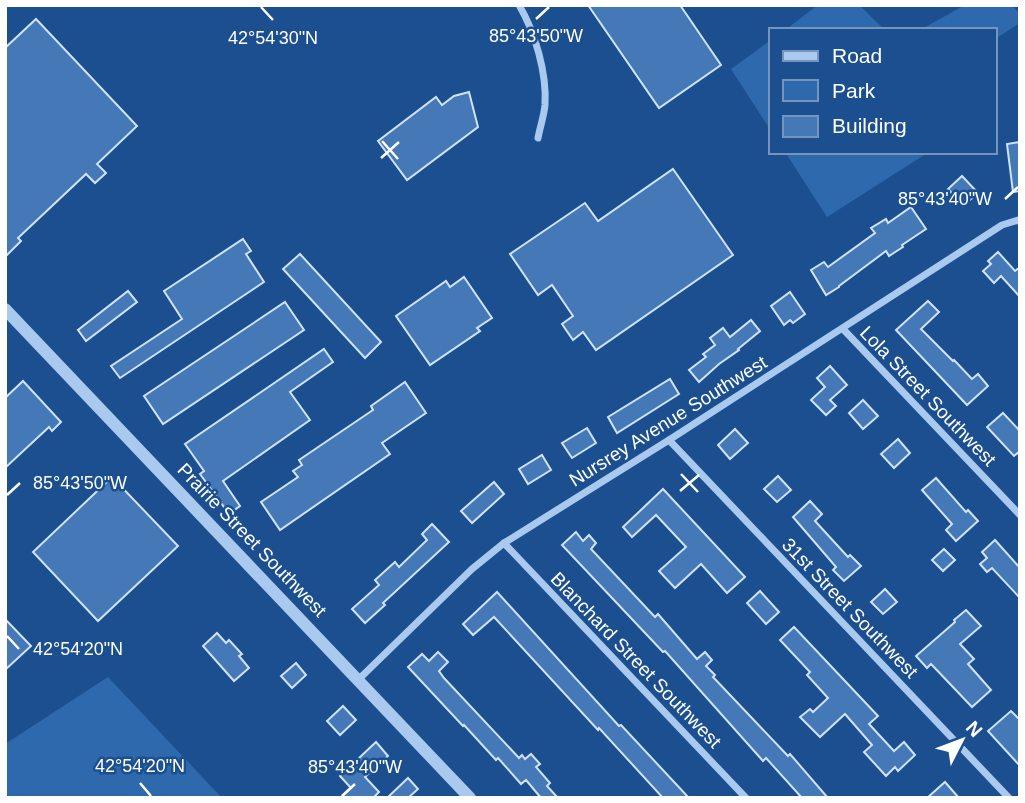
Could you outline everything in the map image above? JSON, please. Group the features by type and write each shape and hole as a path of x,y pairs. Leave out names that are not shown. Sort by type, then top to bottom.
{"street":[{"path":"519,5 534,36 542,69 545,104 538,138"},
{"name":"Nursrey Avenue Southwest","path":"359,679 472,569 504,543 1002,225 1019,221"},
{"name":"Prairie Street Southwest","path":"5,309 470,798"},
{"name":"Lola Street Southwest","path":"843,329 1020,514"},
{"name":"31st Street Southwest","path":"669,440 1009,798"},
{"name":"Blanchard Street Southwest","path":"504,543 746,798"}],"green space":[{"path":"818,5 859,5 883,28 788,28"},
{"path":"965,5 1012,5 1020,14 1020,23 997,38 997,28 924,28"},
{"path":"769,41 769,128 731,69"},
{"path":"786,154 926,154 827,217"},
{"path":"108,677 222,798 5,798 5,744"}],"building":[{"path":"588,5 680,5 721,65 659,108"},
{"path":"36,19 137,126 97,164 106,173 95,183 86,174 18,238 21,241 5,257 5,48"},
{"path":"469,92 478,127 407,180 378,141 436,97 442,105 454,96"},
{"path":"1020,142 1020,191 1013,192 1007,144"},
{"path":"673,169 733,255 596,350 583,332 573,340 562,324 573,316 552,285 538,295 510,254 585,203 598,221"},
{"path":"962,176 978,193 963,206 948,189"},
{"path":"911,207 926,229 889,256 886,251 826,295 811,270 824,262 828,267 875,233 871,228 886,219 888,223"},
{"path":"243,239 251,251 246,254 264,282 120,378 111,366 182,319 164,291"},
{"path":"998,252 1015,271 1020,267 1020,297 1001,276 994,283 983,271 991,264 988,261"},
{"path":"300,254 381,342 365,358 283,269"},
{"path":"464,277 492,318 477,328 480,331 430,365 396,316 446,281 450,287"},
{"path":"128,291 137,302 86,341 78,330"},
{"path":"790,292 805,314 793,323 790,320 784,325 771,306"},
{"path":"928,301 939,312 921,329 972,379 978,374 988,386 967,405 896,330"},
{"path":"285,302 304,330 163,424 144,396"},
{"path":"751,320 760,331 699,382 689,370 706,357 703,354 715,345 710,338 723,328 730,337"},
{"path":"324,349 333,362 290,392 310,420 223,481 240,506 229,514 200,474 204,471 185,444"},
{"path":"830,366 847,385 830,400 836,406 826,415 811,400 825,387 817,378"},
{"path":"670,379 679,394 617,433 608,417"},
{"path":"23,381 61,422 52,431 49,427 5,468 5,398"},
{"path":"405,382 426,413 382,443 390,454 280,530 261,502 298,477 293,471 302,465 299,460 373,410 371,406"},
{"path":"863,400 878,416 863,429 849,413"},
{"path":"1003,413 1020,431 1020,451 1014,456 987,427"},
{"path":"587,428 596,443 572,458 562,443"},
{"path":"735,429 748,443 730,459 718,445"},
{"path":"898,439 910,453 894,468 881,454"},
{"path":"542,455 551,470 528,484 519,469"},
{"path":"778,476 791,490 777,502 764,489"},
{"path":"112,477 178,546 98,621 33,552"},
{"path":"936,478 966,512 968,510 978,521 956,541 946,530 952,524 922,490"},
{"path":"494,482 504,494 472,523 461,511"},
{"path":"663,489 745,577 727,593 701,564 675,588 659,571 686,547 656,515 632,537 623,527"},
{"path":"810,501 822,514 815,521 848,557 850,555 861,566 844,581 833,570 836,567 793,517"},
{"path":"432,524 449,542 365,623 352,609 379,585 375,580 395,562 399,567 427,540 422,534"},
{"path":"576,532 583,541 589,535 596,543 591,549 655,617 658,614 697,659 705,652 712,660 706,666 715,675 713,677 788,756 790,754 828,798 802,798 766,758 763,761 665,651 663,652 562,545"},
{"path":"995,540 1020,568 1020,598 992,568 987,572 980,564 987,558 982,552"},
{"path":"944,549 955,560 943,571 932,560"},
{"path":"885,589 897,602 883,614 871,602"},
{"path":"760,591 779,612 766,624 747,603"},
{"path":"497,592 619,726 621,725 689,798 663,798 494,617 473,635 463,624"},
{"path":"966,610 981,626 960,644 974,659 968,664 991,690 972,707 931,664 927,668 916,656"},
{"path":"5,619 31,646 5,670"},
{"path":"794,627 878,716 869,724 894,751 904,742 915,755 898,771 895,767 886,776 864,752 872,745 845,714 820,737 800,717 810,709 813,712 828,698 807,675 810,672 780,640"},
{"path":"217,633 226,643 229,640 242,654 239,656 249,668 234,681 203,646"},
{"path":"438,652 448,662 439,671 444,678 519,758 522,755 525,759 531,754 540,764 536,767 550,783 547,786 558,798 541,798 526,780 521,784 408,667 422,654 429,661"},
{"path":"296,663 306,675 292,688 281,676"},
{"path":"343,706 356,720 340,735 327,721"},
{"path":"1011,711 1020,720 1020,766 988,731"},
{"path":"376,742 388,756 365,777 379,792 373,798 340,798 351,788 340,776"},
{"path":"408,778 418,789 408,798 387,798"},
{"path":"945,782 959,798 927,798"}]}
